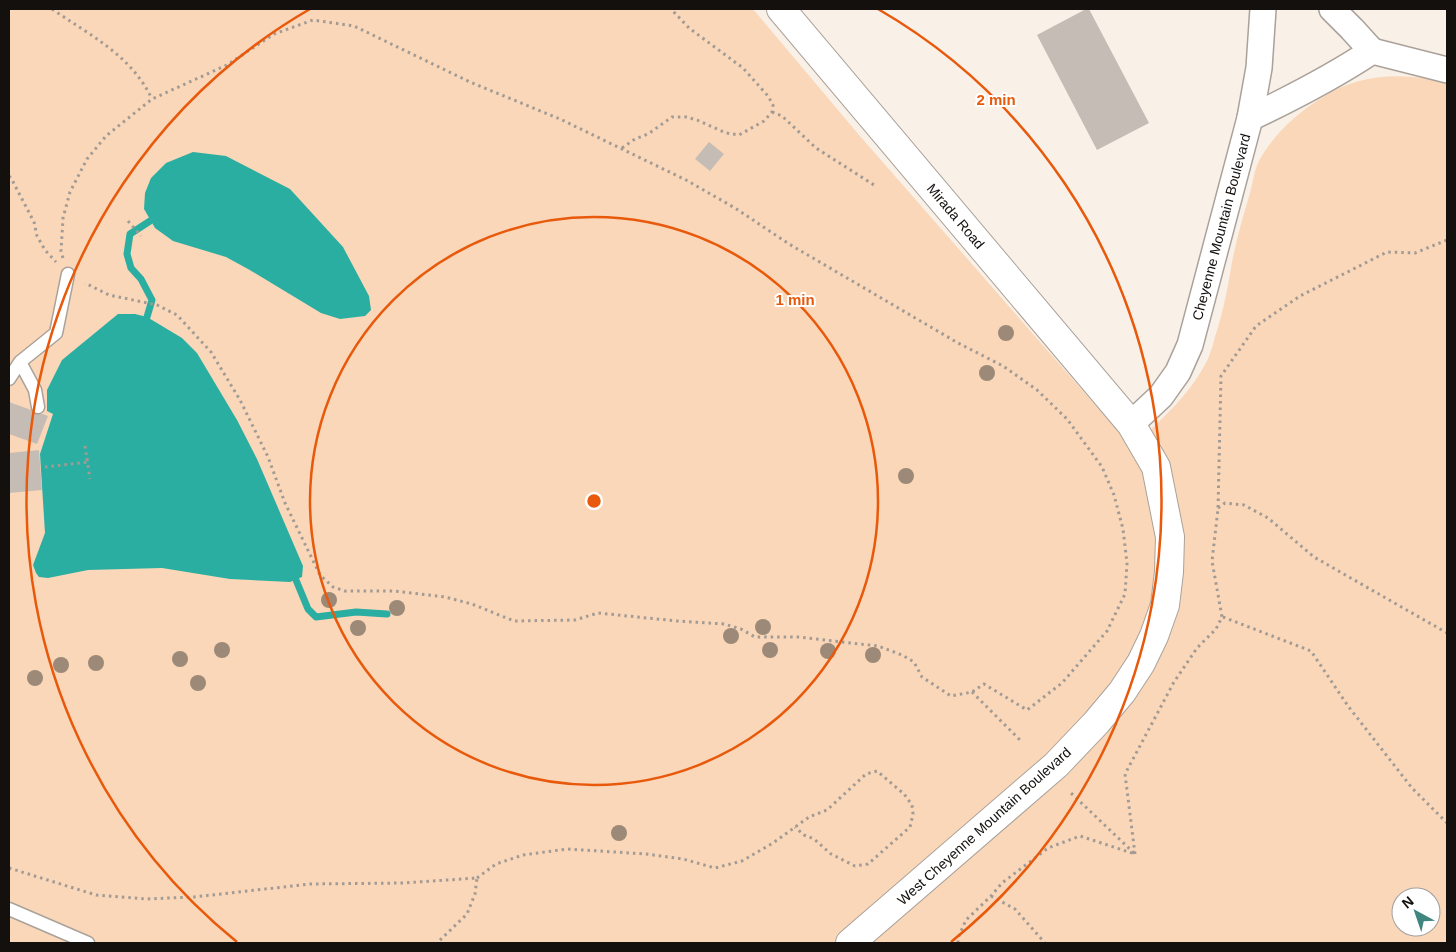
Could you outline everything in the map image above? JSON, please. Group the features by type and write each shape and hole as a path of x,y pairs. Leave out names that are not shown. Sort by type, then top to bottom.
{"street":[{"name":"Mirada Road","path":"781,9 1131,424"},
{"name":"Cheyenne Mountain Boulevard","path":"1131,424 1161,396 1178,372 1190,346 1250,118 1259,68 1263,9"},
{"path":"1332,9 1372,51 1447,70"},
{"path":"1250,118 1288,100 1346,68 1372,51"},
{"name":"West Cheyenne Mountain Boulevard","path":"850,943 1056,765 1096,723 1122,692 1141,663 1154,636 1165,605 1169,572 1170,536 1156,468 1131,424"}],"lane":[{"path":"9,379 20,362 56,333 68,274"},
{"path":"20,362 35,390 38,407"},
{"path":"9,910 88,943"}],"path":[{"path":"52,9 106,44 127,63 146,87 152,99"},
{"path":"622,148 648,134 672,117 686,117 726,133 739,135 764,121 772,112 773,105 768,96 743,68 689,28 671,9"},
{"path":"9,176 34,222 37,236 45,250 68,274 108,295 158,305 177,315 211,352 240,400 268,457 286,503 320,575 333,587 345,592 394,592 446,597 472,604 514,622 574,620 598,613 724,624 741,629 755,637 798,637 878,646 902,655 914,662 922,677 951,696 972,692 984,684 1027,710 1062,683 1108,630 1125,594 1127,563 1123,528 1114,495 1102,467 1067,419 1037,390 1003,366 958,343 806,254 735,208 686,180 560,119 470,82 354,26 313,20 274,34 227,64 152,99 106,136 87,159 70,192 63,218 61,251 68,274"},
{"path":"772,112 782,116 816,148 874,185"},
{"path":"128,221 142,236"},
{"path":"1135,854 1125,774 1174,682 1196,648 1216,629 1222,617 1212,561 1218,509 1220,376 1256,326 1300,296 1388,252 1415,253 1447,240"},
{"path":"85,446 90,479"},
{"path":"45,467 88,462"},
{"path":"1218,509 1225,503 1244,506 1268,518 1314,556 1447,633"},
{"path":"1222,617 1311,651 1348,706 1412,788 1447,822"},
{"path":"972,692 1020,740"},
{"path":"9,868 96,895 146,899 194,897 310,884 403,883 477,878 496,864 523,855 567,849 646,854 683,859 716,868 742,861 773,843 795,826 808,817 828,810 866,774 877,771 904,794 912,805 913,814 910,827 868,864 855,866 831,854 814,839 804,835 795,826"},
{"path":"1071,793 1135,854"},
{"path":"958,943 958,938 966,920 1002,883 1048,848 1080,836 1135,854"},
{"path":"437,943 467,914 475,894 477,878"},
{"path":"991,896 1015,909 1046,943"}],"shaded area":[{"path":"9,9 753,9 859,135 1132,447 1184,396 1208,359 1222,313 1236,244 1256,168 1271,142 1294,118 1311,105 1335,90 1350,84 1382,77 1398,76 1431,79 1447,83 1447,943 9,943"}],"water":[{"path":"193,152 226,156 290,189 343,247 369,296 371,310 365,316 340,319 321,313 226,257 173,241 155,228 144,209 145,193 151,178 166,163"},
{"path":"118,314 135,314 147,317 182,338 197,353 237,420 257,459 303,566 302,577 290,582 230,579 162,568 88,570 48,578 39,577 36,573 33,565 45,533 40,454 53,414 47,411 47,390 62,360"}],"building":[{"path":"1089,9 1149,123 1097,150 1037,35"},
{"path":"709,142 724,154 710,171 695,159"},
{"path":"9,402 48,416 37,444 9,434"},
{"path":"39,450 42,490 9,493 9,453"}],"waterway":[{"path":"147,317 152,300 141,279 131,268 127,254 130,234 150,221"},
{"path":"296,580 308,609 316,617 356,612 387,614"}]}
